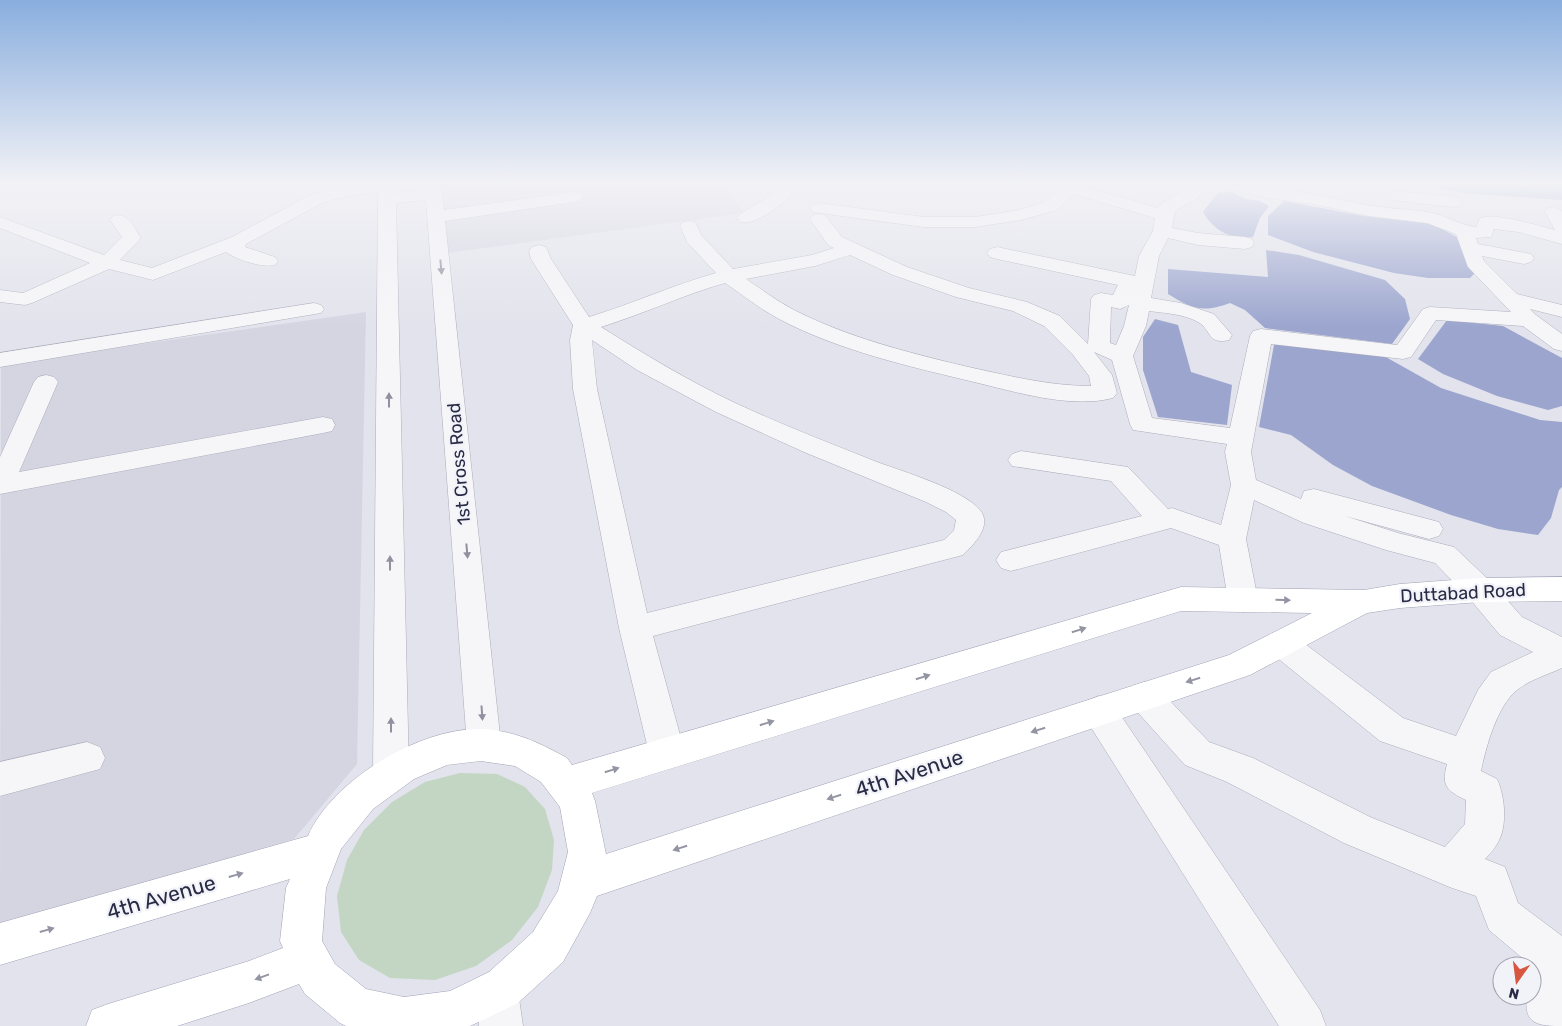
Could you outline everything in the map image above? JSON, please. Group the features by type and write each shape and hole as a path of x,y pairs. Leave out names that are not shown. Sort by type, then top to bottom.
{"main road":[{"name":"Duttabad Road","path":"1364,602 1400,596 1480,590 1562,589"},
{"path":"565,784 1181,599 1364,602"},
{"name":"4th Avenue","path":"580,882 1239,665 1364,602"},
{"path":"484,745 521,751 554,770 577,802 587,852 576,899 548,947 504,987 499,1008 383,1021 355,1008 320,979 308,960 301,941 306,888 327,837 360,797 391,774 401,767 445,749 484,745"},
{"name":"4th Avenue","path":"0,944 322,851"},
{"path":"108,1026 248,982 308,960"}],"street":[{"path":"26,232 107,263 153,274 239,242 257,232"},
{"path":"0,296 25,299 107,263 132,238 128,232"},
{"path":"387,232 391,774"},
{"name":"1st Cross Road","path":"437,232 484,745"},
{"path":"691,232 694,238 714,258 728,276 786,314 894,356 1021,386 1065,393 1105,393 1100,375 1081,350 1052,321 1020,306 963,293 900,271 850,249 835,240 830,232"},
{"path":"1159,232 1149,256 1135,326 1122,356 1142,424 1241,438"},
{"path":"1184,232 1198,238 1245,243"},
{"path":"1453,232 1467,240 1524,258"},
{"path":"1467,240 1484,232"},
{"path":"1539,232 1562,238"},
{"path":"1467,240 1475,263 1510,298 1528,320 1562,344"},
{"path":"239,242 234,250 268,261"},
{"path":"584,325 630,311 699,284 728,276 806,262 850,249"},
{"path":"539,251 540,259 584,325 645,365 725,407 813,446 936,495 956,506 970,517 968,534 953,548 635,628"},
{"path":"998,253 1130,281 1120,303 1101,299 1099,346 1122,356"},
{"path":"1510,298 1562,310"},
{"path":"1139,303 1181,309 1207,318 1221,335"},
{"path":"0,360 314,309"},
{"path":"1243,600 1232,539 1244,485 1238,452 1261,336 1403,352 1430,313 1528,320"},
{"path":"584,325 581,340 585,389 635,628 667,753"},
{"path":"0,484 46,382"},
{"path":"0,484 323,425"},
{"path":"1021,460 1119,473 1162,520"},
{"path":"1244,485 1323,519 1396,543 1444,555 1480,590 1511,626 1562,653"},
{"path":"1270,496 1306,496 1428,529"},
{"path":"1011,560 1172,518 1232,539"},
{"path":"1281,643 1392,730 1467,755"},
{"path":"1452,870 1484,831 1484,791 1462,780 1463,766 1486,707 1503,682 1562,653"},
{"path":"1144,696 1197,754 1240,770 1357,830 1452,870 1491,882 1503,916 1553,955 1547,1005 1562,1015"},
{"path":"1099,711 1304,1026"},
{"path":"0,779 87,758"}],"shaded area":[{"path":"445,232 604,232 447,253"},
{"path":"366,312 357,764 294,839 0,925 1,364"}],"green space":[{"path":"460,773 497,774 525,787 545,809 554,840 552,870 538,907 512,940 476,966 435,980 390,978 359,960 341,932 337,896 347,860 364,830 392,802 425,782"}],"water":[{"path":"1222,232 1255,232 1253,237 1237,237"},
{"path":"1268,232 1448,232 1457,237 1468,260 1478,270 1470,278 1428,278 1394,273 1313,252 1268,235"},
{"path":"1266,250 1299,255 1385,280 1405,299 1410,319 1392,344 1265,328 1245,310 1230,303 1212,308 1198,308 1168,294 1168,269 1268,277"},
{"path":"1155,319 1178,325 1191,372 1232,385 1227,425 1158,417 1143,370 1143,337"},
{"path":"1447,320 1503,326 1562,358 1562,406 1548,410 1497,396 1443,374 1418,359"},
{"path":"1307,343 1384,356 1441,388 1540,420 1562,422 1562,487 1559,490 1551,518 1538,535 1498,529 1451,515 1372,486 1333,465 1291,435 1259,427 1274,345"}]}
